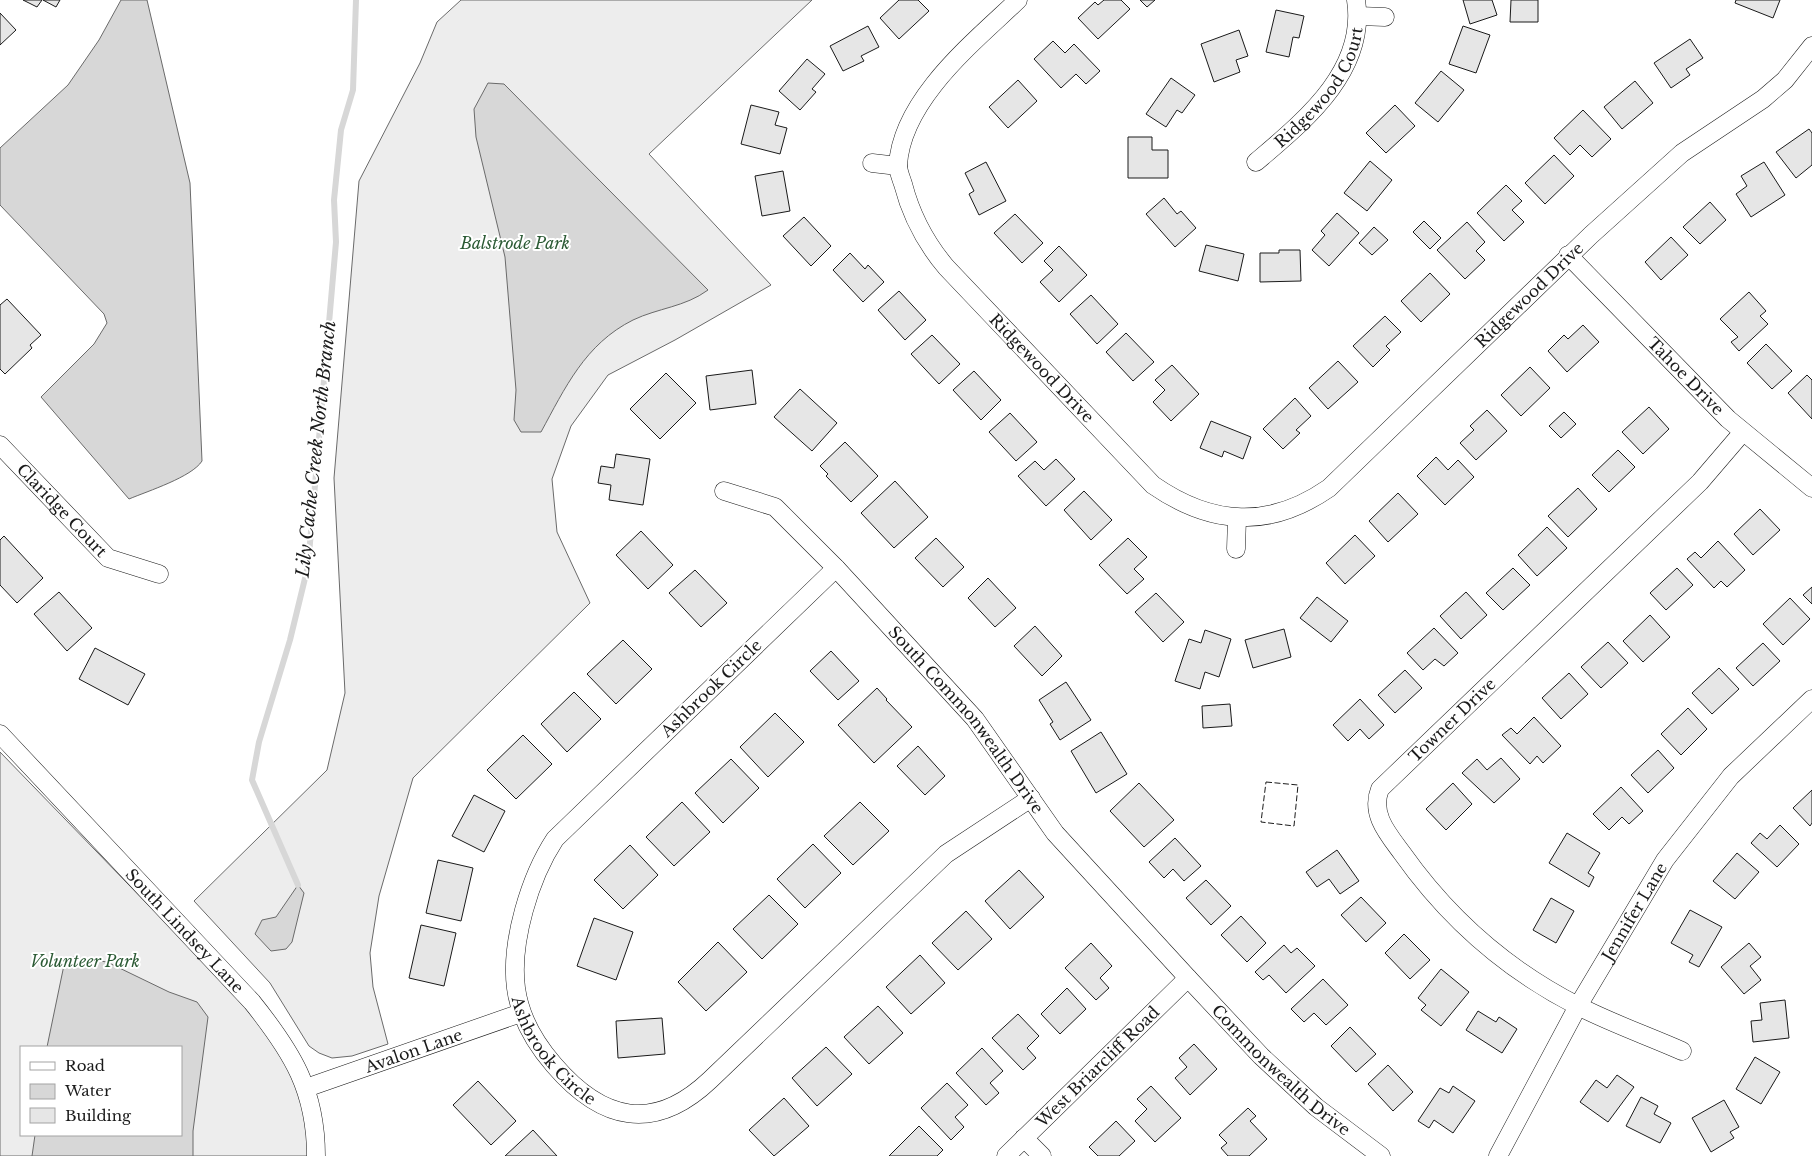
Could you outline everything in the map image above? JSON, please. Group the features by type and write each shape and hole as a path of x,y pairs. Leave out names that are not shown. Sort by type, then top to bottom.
{"street":[{"path":"872,163 898,166 906,134 924,96 961,54 1018,0"},
{"path":"1357,8 1385,17"},
{"name":"Ridgewood Court","path":"1256,162 1299,126 1334,87 1351,53 1357,8"},
{"name":"Ridgewood Drive","path":"898,166 916,222 935,253 1140,473 1153,485 1184,505 1207,514 1237,518 1273,515 1303,504 1329,488 1568,255 1682,153 1763,99 1786,80 1812,46"},
{"name":"Tahoe Drive","path":"1568,255 1742,433 1812,488"},
{"name":"Towner Drive","path":"1682,1051 1578,1006 1527,976 1485,946 1447,911 1389,835 1379,818 1376,807 1380,789 1700,482 1742,433"},
{"name":"Claridge Court","path":"0,445 108,558 159,574"},
{"name":"South Commonwealth Drive","path":"724,491 775,506 836,568 975,719 1055,833 1188,978"},
{"path":"1236,549 1237,518"},
{"name":"Ashbrook Circle","path":"836,568 555,839 537,872 525,910 516,952 515,971 521,1013 532,1036 548,1058 580,1092 617,1111 643,1114 674,1107 695,1094 946,854 1031,798"},
{"name":"Jennifer Lane","path":"1498,1156 1578,1006 1665,860 1731,776 1812,699"},
{"name":"South Lindsey Lane","path":"0,734 252,1002 292,1056 306,1088 316,1130 316,1156"},
{"name":"West Briarcliff Road","path":"1006,1156 1188,978"},
{"name":"Commonwealth Drive","path":"1188,978 1261,1056 1316,1107 1380,1156"},
{"name":"Avalon Lane","path":"306,1088 521,1013"},
{"path":"1024,1138 1042,1156"}],"shaded area":[{"name":"Balstrode Park","path":"461,0 812,0 649,154 771,285 675,340 608,375 571,426 552,479 557,532 590,603 413,778 379,896 370,953 373,987 388,1044 352,1056 332,1058 319,1053 309,1046 270,983 194,901 327,770 345,693 334,478 359,181 420,63 437,22"},
{"name":"Volunteer Park","path":"0,752 288,1049 315,1156 0,1156"}],"water":[{"path":"121,0 147,0 190,183 202,461 197,467 180,478 129,499 41,397 94,344 107,323 104,314 0,205 0,148 68,85 99,40"},
{"path":"488,83 504,84 708,290 681,304 633,320 602,341 578,368 541,432 521,432 514,420 516,390 505,257 476,137 474,109"},
{"path":"298,885 304,893 292,942 286,949 271,951 255,934 262,920 276,917"},
{"path":"73,957 107,962 169,992 197,1002 208,1017 193,1131 193,1156 32,1156 35,1136 182,1136 182,1046 47,1046 64,965"}],"building":[{"path":"23,0 42,0 37,7"},
{"path":"43,0 60,0 56,7"},
{"path":"899,0 918,0 929,11 899,39 880,18"},
{"path":"1104,0 1121,0 1130,9 1098,39 1078,18 1095,2 1098,5"},
{"path":"1140,0 1155,0 1147,7"},
{"path":"1463,0 1492,0 1497,15 1470,24"},
{"path":"1511,0 1538,0 1538,22 1510,22"},
{"path":"1736,0 1780,0 1773,18 1735,3"},
{"path":"1276,10 1304,16 1299,38 1293,37 1289,57 1266,52"},
{"path":"0,13 16,30 0,45"},
{"path":"868,26 879,47 861,56 864,61 843,71 830,46"},
{"path":"1463,26 1490,35 1476,73 1449,64"},
{"path":"1239,30 1248,56 1236,60 1240,72 1214,82 1201,44"},
{"path":"1690,39 1703,58 1686,69 1690,75 1671,88 1654,63"},
{"path":"1053,41 1065,53 1074,44 1100,71 1086,84 1076,74 1061,88 1034,59"},
{"path":"807,59 825,74 812,89 816,92 800,110 779,91"},
{"path":"1441,71 1464,90 1438,122 1415,103"},
{"path":"1171,78 1195,95 1182,113 1177,110 1166,127 1146,114"},
{"path":"1018,80 1037,101 1008,128 989,107"},
{"path":"1635,81 1653,103 1622,129 1604,107"},
{"path":"751,105 779,112 775,125 787,128 780,154 741,144"},
{"path":"1395,105 1415,126 1386,153 1366,133"},
{"path":"1583,110 1611,139 1592,157 1580,145 1570,155 1554,138"},
{"path":"1809,129 1812,133 1812,165 1796,178 1776,152"},
{"path":"1128,137 1152,137 1152,150 1168,150 1168,178 1128,178"},
{"path":"1554,155 1574,176 1545,204 1525,183"},
{"path":"1370,161 1392,180 1367,211 1344,193"},
{"path":"986,162 1006,201 979,215 969,194 974,191 965,173"},
{"path":"1764,162 1785,195 1751,217 1736,194 1747,186 1741,176"},
{"path":"783,171 790,211 762,216 755,176"},
{"path":"1506,185 1522,201 1512,210 1524,222 1504,241 1477,213"},
{"path":"1164,198 1177,214 1181,211 1196,228 1175,247 1146,214"},
{"path":"1710,202 1726,220 1700,244 1683,227"},
{"path":"1337,213 1359,233 1329,266 1312,250 1325,235 1321,231"},
{"path":"1015,214 1043,243 1022,263 994,233"},
{"path":"804,217 831,246 811,266 783,236"},
{"path":"1424,221 1441,238 1430,249 1413,232"},
{"path":"1467,222 1485,242 1476,251 1485,260 1465,279 1437,250"},
{"path":"1374,227 1388,240 1372,255 1359,243"},
{"path":"1671,237 1688,255 1661,280 1645,262"},
{"path":"1206,245 1244,254 1238,281 1199,271"},
{"path":"1059,246 1087,275 1059,302 1040,282 1053,270 1044,261"},
{"path":"1279,250 1300,250 1301,281 1260,282 1260,253 1279,253"},
{"path":"850,253 865,269 868,265 884,282 863,302 833,270"},
{"path":"1430,273 1450,294 1421,322 1401,301"},
{"path":"899,291 926,320 905,340 878,310"},
{"path":"1749,292 1766,311 1760,316 1768,324 1739,351 1731,342 1738,337 1720,319"},
{"path":"1091,295 1118,324 1097,344 1070,314"},
{"path":"7,299 41,335 30,345 32,348 5,374 0,369 0,305"},
{"path":"1385,316 1401,332 1386,346 1390,350 1373,367 1353,346"},
{"path":"1583,325 1599,342 1567,372 1548,351 1564,335 1568,339"},
{"path":"1126,333 1154,362 1133,381 1106,352"},
{"path":"932,335 960,364 939,384 911,354"},
{"path":"1766,344 1792,371 1772,389 1747,363"},
{"path":"1338,361 1358,382 1328,409 1309,388"},
{"path":"1172,365 1199,394 1171,421 1153,402 1165,390 1155,380"},
{"path":"1530,367 1550,388 1521,416 1501,395"},
{"path":"752,370 756,404 710,410 706,376"},
{"path":"974,371 1001,400 981,420 953,390"},
{"path":"666,373 696,403 660,439 630,409"},
{"path":"1807,375 1812,380 1812,419 1788,393"},
{"path":"800,389 837,423 812,451 774,417"},
{"path":"1295,398 1311,416 1296,430 1300,433 1283,449 1263,429"},
{"path":"1649,407 1669,429 1643,454 1622,432"},
{"path":"1487,410 1507,431 1476,460 1460,443 1474,430 1470,426"},
{"path":"1564,412 1576,424 1561,438 1549,426"},
{"path":"1010,413 1037,442 1016,461 989,432"},
{"path":"1211,421 1251,437 1243,459 1224,451 1222,457 1200,448"},
{"path":"845,442 878,476 851,502 826,476 828,474 820,466"},
{"path":"1618,450 1635,467 1609,492 1592,475"},
{"path":"616,454 650,459 643,505 609,500 611,485 598,483 601,466 614,468"},
{"path":"1436,457 1448,470 1458,460 1474,477 1445,505 1417,476"},
{"path":"1056,459 1075,479 1046,506 1018,476 1035,461 1044,470"},
{"path":"895,481 928,517 894,548 861,513"},
{"path":"1578,488 1597,509 1568,537 1548,516"},
{"path":"1084,491 1112,520 1091,540 1064,510"},
{"path":"1398,493 1418,514 1388,542 1369,521"},
{"path":"1760,509 1780,530 1753,555 1734,534"},
{"path":"1547,527 1567,548 1537,576 1518,555"},
{"path":"641,531 673,565 648,589 616,555"},
{"path":"1355,535 1375,556 1345,584 1326,563"},
{"path":"4,536 43,578 17,603 0,585 0,540"},
{"path":"936,538 964,567 943,587 915,558"},
{"path":"1128,538 1147,557 1134,569 1144,579 1127,594 1099,565"},
{"path":"1718,541 1745,570 1727,587 1721,581 1714,588 1687,559 1695,552 1701,558"},
{"path":"1513,568 1530,585 1503,610 1486,593"},
{"path":"1677,568 1693,585 1666,610 1650,593"},
{"path":"695,570 727,603 701,627 669,593"},
{"path":"988,578 1016,608 995,627 968,598"},
{"path":"1812,587 1812,604 1803,595"},
{"path":"59,592 92,628 67,651 34,614"},
{"path":"1466,592 1487,615 1461,639 1440,616"},
{"path":"1156,593 1184,622 1163,642 1135,612"},
{"path":"1317,597 1348,621 1331,642 1300,618"},
{"path":"1790,598 1810,619 1783,645 1763,624"},
{"path":"1650,615 1670,637 1643,662 1623,641"},
{"path":"1035,626 1062,656 1042,676 1014,646"},
{"path":"1434,628 1458,653 1444,666 1435,659 1423,670 1407,653"},
{"path":"1284,629 1291,657 1253,668 1245,640"},
{"path":"1205,630 1231,639 1219,677 1205,672 1200,689 1175,681 1189,639 1201,643"},
{"path":"623,640 652,669 616,704 587,674"},
{"path":"1608,642 1628,663 1601,688 1581,667"},
{"path":"1763,643 1780,661 1753,686 1736,668"},
{"path":"95,648 145,674 128,705 79,679"},
{"path":"831,651 859,681 838,700 810,671"},
{"path":"1719,668 1739,689 1712,714 1692,693"},
{"path":"1405,670 1422,688 1395,713 1378,695"},
{"path":"1569,673 1588,694 1561,719 1542,698"},
{"path":"1066,682 1091,720 1060,740 1050,724 1053,722 1039,700"},
{"path":"877,688 912,727 874,763 838,725"},
{"path":"574,692 601,719 567,752 541,724"},
{"path":"1360,699 1384,725 1369,739 1360,729 1348,741 1333,725"},
{"path":"1230,704 1232,726 1203,728 1202,706"},
{"path":"1688,708 1707,729 1681,755 1661,734"},
{"path":"775,713 804,742 768,777 740,747"},
{"path":"1534,717 1561,746 1543,763 1537,756 1530,764 1502,735 1511,728 1517,734"},
{"path":"1101,732 1127,774 1096,793 1071,751"},
{"path":"523,735 552,764 516,799 487,770"},
{"path":"918,746 945,776 925,795 897,766"},
{"path":"1658,750 1674,768 1648,793 1631,775"},
{"path":"1501,758 1520,779 1494,803 1462,773 1477,759 1487,770"},
{"path":"731,759 759,788 723,823 695,793"},
{"path":"1139,783 1174,820 1144,847 1110,811"},
{"path":"1453,783 1472,804 1446,830 1426,809"},
{"path":"1621,787 1643,811 1629,824 1622,817 1609,830 1593,814"},
{"path":"1812,790 1812,823 1810,826 1793,808"},
{"path":"474,795 505,811 484,852 452,836"},
{"path":"682,802 710,832 674,866 646,837"},
{"path":"860,802 889,831 853,865 824,836"},
{"path":"1780,825 1799,844 1777,867 1751,843 1760,833 1767,839"},
{"path":"1567,833 1600,853 1588,873 1594,877 1589,887 1549,863"},
{"path":"1175,838 1201,866 1184,881 1173,869 1164,878 1149,862"},
{"path":"813,844 841,873 805,908 777,879"},
{"path":"630,845 658,875 623,909 594,880"},
{"path":"1337,850 1359,881 1340,894 1329,879 1317,887 1306,872"},
{"path":"1737,853 1759,872 1735,899 1713,881"},
{"path":"438,860 473,868 461,921 426,913"},
{"path":"1019,870 1044,897 1010,929 985,901"},
{"path":"1206,880 1231,906 1211,925 1186,898"},
{"path":"769,895 798,924 762,959 733,929"},
{"path":"1361,897 1386,923 1366,942 1341,915"},
{"path":"1551,898 1574,911 1556,943 1533,930"},
{"path":"1690,910 1722,927 1699,967 1689,962 1693,955 1671,943"},
{"path":"966,911 992,939 958,970 932,943"},
{"path":"1241,916 1266,943 1247,962 1221,935"},
{"path":"594,918 633,932 616,980 577,966"},
{"path":"421,925 456,933 444,986 409,978"},
{"path":"1404,934 1430,960 1410,979 1385,953"},
{"path":"718,942 747,972 706,1011 678,982"},
{"path":"1091,943 1112,966 1100,978 1109,988 1096,1000 1065,968"},
{"path":"1749,943 1761,957 1750,966 1761,980 1744,994 1721,967"},
{"path":"1284,945 1291,953 1297,948 1315,966 1286,993 1269,975 1263,980 1255,972"},
{"path":"920,955 945,983 911,1014 886,987"},
{"path":"1441,969 1469,992 1441,1026 1421,1010 1426,1005 1418,998"},
{"path":"1323,979 1348,1005 1326,1025 1314,1013 1304,1022 1291,1009"},
{"path":"1067,988 1086,1009 1060,1034 1041,1014"},
{"path":"1785,1000 1789,1038 1753,1042 1751,1021 1762,1020 1760,1003"},
{"path":"878,1006 903,1033 869,1064 844,1037"},
{"path":"1478,1011 1496,1022 1499,1017 1517,1029 1502,1053 1466,1030"},
{"path":"1018,1014 1039,1036 1027,1048 1036,1058 1023,1070 992,1038"},
{"path":"662,1018 665,1054 618,1058 616,1021"},
{"path":"1350,1027 1376,1054 1356,1072 1331,1046"},
{"path":"1194,1044 1217,1069 1190,1095 1175,1078 1187,1067 1179,1058"},
{"path":"826,1047 852,1074 817,1106 792,1078"},
{"path":"982,1048 1003,1071 990,1083 999,1093 986,1105 956,1073"},
{"path":"1755,1057 1780,1072 1761,1104 1736,1089"},
{"path":"1388,1065 1413,1092 1393,1111 1368,1084"},
{"path":"1617,1075 1634,1087 1608,1122 1580,1102 1596,1080 1607,1088"},
{"path":"478,1081 516,1121 491,1145 453,1105"},
{"path":"947,1083 968,1105 955,1117 964,1127 951,1140 921,1108"},
{"path":"1151,1086 1181,1118 1155,1142 1135,1121 1147,1109 1137,1099"},
{"path":"1453,1086 1475,1101 1453,1133 1434,1120 1429,1128 1418,1121 1440,1088 1449,1093"},
{"path":"1641,1097 1658,1106 1654,1114 1671,1123 1660,1143 1626,1126"},
{"path":"784,1098 809,1126 774,1156 749,1130"},
{"path":"1724,1100 1739,1127 1730,1132 1734,1138 1711,1152 1692,1118"},
{"path":"1248,1108 1256,1116 1250,1121 1267,1139 1249,1156 1228,1156 1221,1148 1227,1143 1219,1135"},
{"path":"1116,1121 1135,1141 1119,1156 1098,1156 1089,1147"},
{"path":"919,1126 943,1150 937,1156 889,1156"},
{"path":"533,1130 557,1156 505,1156"}],"waterway":[{"name":"Lily Cache Creek North Branch","path":"298,885 252,780 259,742 290,640 308,566 336,242 334,200 341,130 353,90 356,0"}],"fence":[{"path":"1266,782 1298,785 1294,826 1261,822 1266,782"}]}
